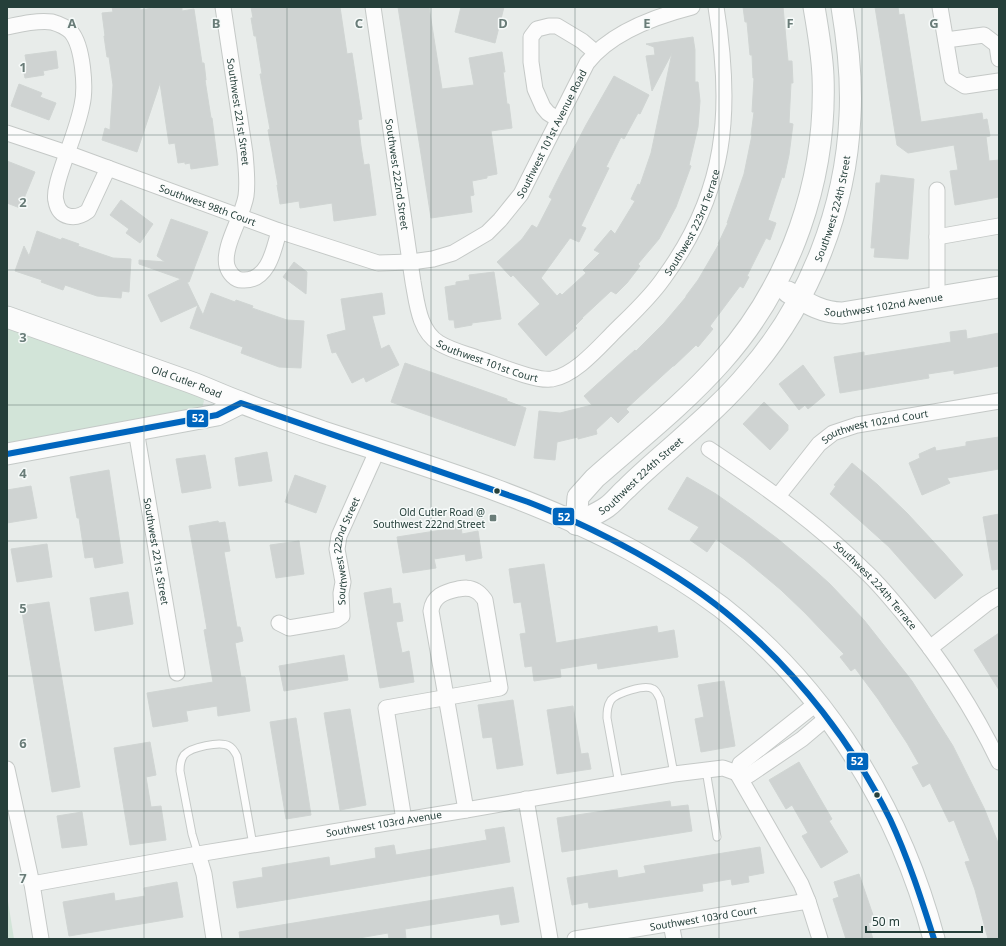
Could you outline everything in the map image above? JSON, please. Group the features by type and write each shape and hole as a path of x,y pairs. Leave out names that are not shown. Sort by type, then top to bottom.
{"street":[{"name":"Southwest 221st Street","path":"223,7 245,153 247,185 246,197 228,249 228,269 231,274 237,279 242,280 258,277 270,260 279,231"},
{"name":"Southwest 222nd Street","path":"373,7 419,311 425,327 432,338"},
{"name":"Southwest 101st Avenue Road","path":"411,262 433,259 452,253 487,233 500,220 521,194 587,63 595,52 605,44 647,21 692,7"},
{"name":"Southwest 223rd Terrace","path":"545,380 558,378 571,371 593,353 637,310 663,280 699,219 711,188 719,157 723,133 724,79 720,32 716,7"},
{"path":"576,524 578,497 596,478 698,386 723,360 752,322 776,284 796,240 812,186 818,159 821,131 823,80 814,7"},
{"name":"Southwest 224th Street","path":"576,524 607,507 729,394 757,363 782,328 799,299 816,263 830,226 842,179 848,143 850,116 850,73 848,45 842,7"},
{"path":"940,7 952,78 965,86 999,81"},
{"path":"7,26 44,22 60,24 71,32 76,40 79,50 84,82 83,105 58,181 55,200 60,211 70,217 77,217 88,211 108,168"},
{"path":"559,120 548,113 543,107 535,90 531,62 531,37 537,28 557,26 582,40 595,52"},
{"path":"946,40 984,35 997,45 999,59"},
{"name":"Southwest 98th Court","path":"7,133 67,153 279,231 371,262 411,262"},
{"path":"937,190 937,297"},
{"path":"937,237 999,226"},
{"name":"Southwest 102nd Avenue","path":"776,284 799,299 820,309 835,313 999,287"},
{"name":"Old Cutler Road","path":"7,317 194,384 242,403 378,449 540,507 628,549 689,585 721,607 775,656 822,710 867,776 891,819 919,888 934,939"},
{"name":"Southwest 101st Court","path":"432,338 440,344 463,353 530,377 545,380"},
{"name":"Southwest 102nd Court","path":"778,496 819,444 833,432 857,425 999,401"},
{"path":"7,454 217,415 242,403"},
{"name":"Southwest 221st Street","path":"136,430 177,673"},
{"name":"Southwest 222nd Street","path":"279,623 289,628 336,620 342,616 341,593 343,582 337,549 339,536 378,449"},
{"name":"Southwest 224th Terrace","path":"709,449 778,496 825,534 867,572 930,648 953,681 975,715 999,762"},
{"path":"404,820 386,708 446,697 500,688 485,600 476,591 468,588 449,591 442,594 432,605 431,611 446,697 466,810"},
{"path":"930,648 986,604 999,596"},
{"name":"Southwest 103rd Avenue","path":"32,884 198,854 674,774 723,768 749,775 802,739 822,710"},
{"path":"7,769 32,884 41,939"},
{"path":"737,773 796,875 808,901 820,939"},
{"path":"526,799 550,939"},
{"path":"198,854 204,874 214,939"},
{"name":"Southwest 103rd Court","path":"575,939 672,932 808,901"}],"lane":[{"path":"619,784 606,718 608,708 612,699 619,693 644,687 652,689 657,693 660,699 674,774"},
{"path":"198,854 192,834 180,771 181,762 184,755 201,746 218,744 228,745 238,756 253,845"},
{"path":"706,770 717,837"}],"green space":[{"path":"7,325 202,396 204,401 202,408 7,445"},
{"path":"7,895 14,939 7,939"}],"building":[{"path":"112,7 140,7 140,10 160,7 182,7 182,11 194,9 202,63 204,63 205,80 218,165 191,169 190,163 178,163 175,143 169,144 160,83 137,152 102,140 105,128 110,130 113,85 109,57 107,57 102,13 113,12"},
{"path":"251,7 340,7 347,54 352,53 362,119 358,120 361,146 364,165 369,164 376,215 334,221 332,203 300,208 299,201 280,204 268,130 270,129 260,74 262,74 256,36 254,36 251,18 253,18"},
{"path":"398,7 429,7 442,89 474,85 469,58 502,52 507,104 509,104 512,128 491,131 497,174 472,181 474,195 470,196 472,212 431,218"},
{"path":"461,7 504,7 495,43 455,32"},
{"path":"743,7 783,7 788,61 792,61 793,83 791,83 789,123 793,124 784,178 782,177 768,220 776,223 770,240 766,238 747,276 749,277 743,288 740,286 710,326 713,329 698,347 696,345 626,409 629,412 618,423 611,416 596,430 597,434 557,442 555,460 534,458 539,411 560,413 592,405 584,396 635,350 636,351 664,323 698,280 719,244 728,223 744,174 752,135 754,78 747,22 745,22"},
{"path":"875,7 898,7 899,15 904,14 921,122 982,113 983,120 987,119 990,136 986,137 989,161 999,160 999,197 955,205 950,171 958,170 954,145 908,153 897,145"},
{"path":"693,37 695,50 695,82 698,82 700,101 698,127 689,165 691,166 676,207 659,239 638,264 640,266 627,283 616,294 611,291 582,318 575,326 577,328 546,356 518,324 540,304 513,275 511,277 497,262 522,239 532,225 537,228 552,199 549,197 560,175 614,76 649,95 640,114 638,113 624,139 621,137 606,167 609,168 581,226 586,228 579,242 570,238 541,278 557,296 560,293 562,295 586,273 583,270 600,253 594,250 611,230 615,234 635,201 631,199 638,184 640,185 651,153 672,53 652,91 646,56 655,55 654,47 646,44"},
{"path":"56,51 58,68 43,71 44,75 25,78 23,67 27,66 25,55"},
{"path":"19,84 42,93 40,97 56,103 49,120 11,106"},
{"path":"7,161 35,172 20,208 7,203"},
{"path":"881,175 914,179 908,259 874,257 875,248 871,248 876,183 880,183"},
{"path":"121,200 153,224 140,243 126,233 129,229 110,215"},
{"path":"171,219 208,232 189,282 187,282 198,305 161,322 148,295 181,279 139,264 139,260 165,262 157,256"},
{"path":"37,231 61,240 62,238 79,244 78,246 113,258 131,259 129,292 122,291 121,298 97,296 65,285 63,290 41,282 42,280 15,271 24,246 29,256"},
{"path":"294,262 307,272 306,294 283,277"},
{"path":"494,272 501,319 472,323 472,325 455,328 454,320 449,320 445,287 456,285 456,282 470,280 469,275"},
{"path":"211,293 235,302 236,300 253,306 252,308 287,320 304,321 301,368 279,367 241,353 243,347 190,328 198,305 203,315"},
{"path":"382,293 385,314 372,316 381,349 389,345 399,365 366,382 364,377 352,383 336,352 332,353 327,335 346,330 341,299"},
{"path":"966,330 967,339 999,333 999,366 954,374 954,370 928,374 929,378 840,393 834,357 864,352 864,356 951,342 950,332"},
{"path":"405,363 507,399 507,401 526,408 515,446 391,402"},
{"path":"803,365 825,395 808,409 805,405 799,410 779,384"},
{"path":"764,402 788,425 788,430 770,450 743,424"},
{"path":"999,437 999,469 947,478 950,483 922,495 909,463 920,458 919,454 935,447 936,451 966,446 966,442"},
{"path":"267,452 272,481 239,486 235,458"},
{"path":"205,455 211,488 182,493 176,459"},
{"path":"852,463 878,485 907,513 963,575 935,599 889,547 830,494 836,486 834,485"},
{"path":"109,470 123,563 95,568 93,557 85,558 79,518 77,518 70,477"},
{"path":"295,475 326,486 316,513 285,502"},
{"path":"687,477 716,494 750,518 778,539 830,584 864,620 912,681 953,746 984,808 999,845 999,939 988,939 975,890 965,862 970,861 954,820 949,822 930,783 923,787 912,767 919,764 878,699 855,668 851,671 840,657 844,654 781,590 744,559 716,539 707,552 690,540 699,527 668,509"},
{"path":"31,486 37,518 7,523 7,490"},
{"path":"999,514 999,569 992,570 983,517"},
{"path":"218,521 219,523 225,522 230,551 224,552 237,627 240,627 243,641 235,643 241,677 245,677 250,711 218,716 217,706 186,711 188,721 153,727 147,693 213,682 204,630 207,629 189,526"},
{"path":"461,527 462,534 478,531 482,558 466,561 465,554 434,559 436,568 403,573 397,537"},
{"path":"299,541 304,574 276,578 270,545"},
{"path":"47,544 52,577 17,582 11,549"},
{"path":"544,564 556,643 657,626 658,633 674,630 678,657 598,669 597,663 560,669 561,677 534,681 532,666 525,667 520,634 526,633 521,602 514,603 509,569"},
{"path":"391,588 393,604 400,603 403,621 396,622 402,653 409,651 414,682 380,688 364,593"},
{"path":"128,592 133,624 95,631 90,598"},
{"path":"49,602 80,787 52,792 21,606"},
{"path":"999,633 999,690 974,650"},
{"path":"344,655 348,680 284,691 279,666"},
{"path":"724,681 735,746 701,752 695,719 704,717 698,685"},
{"path":"513,700 523,765 497,769 492,737 483,738 478,705"},
{"path":"573,706 581,754 588,753 591,769 557,774 547,710"},
{"path":"350,709 366,805 340,810 324,713"},
{"path":"296,718 311,815 286,819 270,722"},
{"path":"150,742 156,775 146,777 151,807 161,806 166,840 130,845 114,748"},
{"path":"799,762 832,819 829,821 848,852 821,868 802,836 808,833 792,805 786,809 769,780"},
{"path":"670,801 671,807 688,805 692,831 562,852 557,818"},
{"path":"82,812 87,845 62,848 57,816"},
{"path":"504,827 510,862 237,908 233,882 263,877 262,868 329,857 330,866 376,858 375,848 394,845 396,855 487,840 485,830"},
{"path":"760,847 764,873 748,876 749,882 732,885 731,879 702,884 703,891 589,908 588,902 572,905 567,878 617,870 618,878 646,873 644,866"},
{"path":"859,874 875,921 868,923 873,939 846,939 833,899 839,897 834,882"},
{"path":"177,882 183,917 69,936 63,902 114,893 115,901 145,896 144,888"},
{"path":"513,887 519,922 501,925 499,914 405,929 406,939 389,939 388,933 353,939 240,939 239,932"}],"transit line":[{"name":"52","path":"7,454 217,415 241,403 528,502 609,538 663,568 689,585 736,621 781,664 823,712 859,764 890,819 908,863 934,939"}],"place":[{"name":"Old Cutler Road @ Southwest 222nd Street","path":"493,518"}]}
